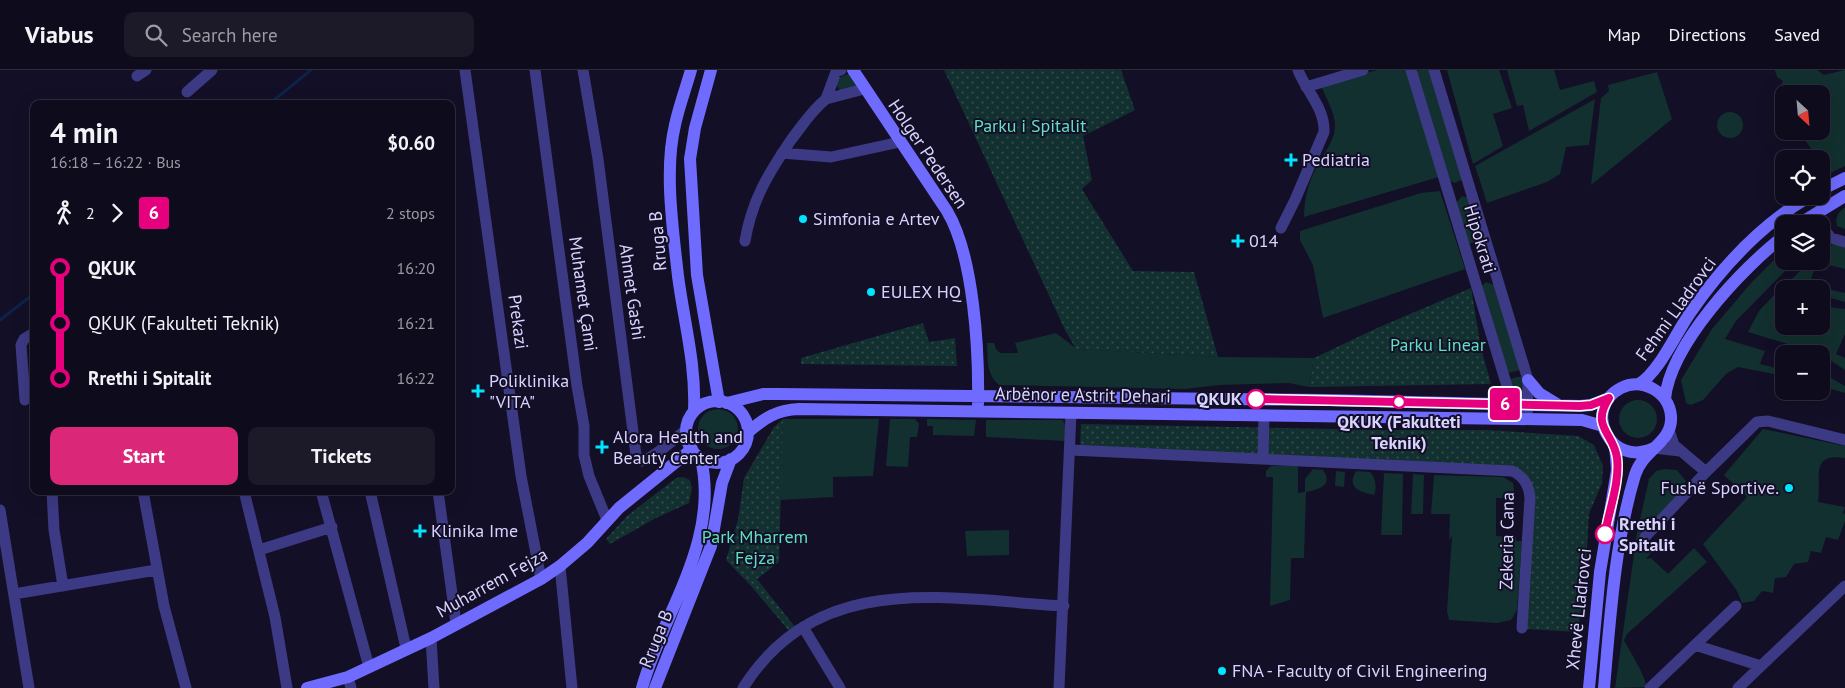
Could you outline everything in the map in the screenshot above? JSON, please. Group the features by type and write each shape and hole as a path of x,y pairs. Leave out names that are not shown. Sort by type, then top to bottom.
{"main road":[{"name":"Rruga B","path":"691,70 675,126 671,160 672,212 678,277 695,382 694,411"},
{"name":"Rruga B","path":"711,70 695,128 690,159 697,275 723,402"},
{"name":"Holger Pedersen","path":"853,70 952,219 963,251 973,309 978,411"},
{"path":"1830,186 1845,178"},
{"path":"1825,215 1845,196"},
{"name":"Fehmi Lladrovci","path":"1639,384 1651,374 1690,313 1726,267 1769,226 1798,205"},
{"name":"Fehmi Lladrovci","path":"1665,399 1666,385 1672,369 1718,300 1749,266 1775,244"},
{"path":"1528,380 1546,398 1564,406"},
{"path":"1512,404 1591,405 1609,398 1622,387 1639,384 1656,390 1665,399 1671,415 1669,430 1665,438 1654,448 1634,453 1615,445 1606,435 1603,426 1604,408 1609,398"},
{"name":"Arbënor e Astrit Dehari","path":"723,402 764,394 778,394 1512,404"},
{"path":"723,402 742,414 748,432 744,447 731,459 716,463 702,459 687,441 686,430 688,420 694,411 707,403 723,402"},
{"name":"Arbënor e Astrit Dehari","path":"748,432 767,415 788,410 1582,420 1603,426"},
{"name":"Xhevë Lladrovci","path":"1589,688 1600,572 1617,470 1615,445"},
{"name":"Xhevë Lladrovci","path":"1604,688 1616,575 1626,514 1639,464 1654,448"},
{"name":"Muharrem Fejza","path":"307,688 350,683 369,667 406,648 431,638 541,579 587,543 607,520 692,449"},
{"name":"Rruga B","path":"642,688 652,657 686,580 698,546 704,519 706,480 702,459"},
{"name":"Rruga B","path":"655,688 711,546 722,483 731,459"}],"street":[{"path":"188,92 212,70"},
{"name":"Prekazi","path":"465,70 521,476 541,579"},
{"name":"Muhamet Çami","path":"535,70 576,386 584,426 584,455 588,476 607,520"},
{"name":"Ahmet Gashi","path":"583,70 598,159 636,454 642,461 651,459 665,445 686,430"},
{"path":"745,241 753,208 773,164 807,118 826,99 836,72 841,70"},
{"path":"1281,228 1296,200 1324,132 1323,117 1298,70"},
{"path":"1306,87 1364,70"},
{"name":"Hipokrati","path":"1411,70 1512,404 1522,419"},
{"name":"Hipokrati","path":"1434,70 1528,380 1528,405 1522,419"},
{"path":"826,99 864,89"},
{"path":"782,153 832,157 900,142"},
{"path":"1830,237 1845,242"},
{"path":"25,400 21,345 24,339 30,335"},
{"path":"1059,688 1071,450 1071,413"},
{"path":"1263,459 1264,415"},
{"path":"1645,537 1706,472 1757,422 1768,421 1845,440"},
{"path":"1669,430 1670,438 1680,452 1706,472"},
{"path":"1654,448 1680,452"},
{"name":"Zekeria Cana","path":"1071,450 1505,471 1518,474 1526,483 1530,498 1522,628"},
{"path":"52,495 54,530 63,586"},
{"path":"143,495 156,570 186,688"},
{"path":"245,495 282,648 287,688"},
{"path":"322,495 369,667"},
{"path":"371,495 406,648"},
{"path":"439,495 456,623"},
{"path":"0,510 29,688"},
{"path":"259,550 332,527"},
{"path":"560,566 572,688"},
{"path":"14,594 156,570"},
{"path":"1738,688 1845,586"},
{"path":"743,688 764,659 804,626 844,607 889,598 909,597 1064,606"},
{"path":"1650,688 1736,606"},
{"path":"804,626 840,688"},
{"path":"431,638 434,688"},
{"path":"1696,645 1761,666"}],"green space":[{"name":"Parku i Spitalit","path":"944,70 1121,70 1135,110 1083,136 1092,180 1082,189 1133,271 1194,272 1218,357 1076,349 1065,330"},
{"path":"1377,70 1409,70 1439,177 1304,217 1306,198 1311,180 1331,142 1335,126 1334,116 1321,86"},
{"path":"1432,70 1463,179 1455,183 1448,180 1416,71"},
{"path":"1447,70 1499,70 1512,108 1493,114 1503,146 1473,164"},
{"path":"1507,70 1554,70 1560,90 1594,81 1597,92 1529,131 1523,105 1517,106"},
{"path":"1775,70 1817,70 1824,75 1845,70 1845,166 1830,173 1830,150 1812,150 1805,140 1830,140 1830,85 1781,85 1783,81 1777,77"},
{"path":"1657,72 1672,119 1591,185 1601,98 1609,91 1608,85"},
{"path":"850,73 857,86 841,92 836,85 838,78"},
{"path":"1595,99 1589,145 1566,147 1560,174 1547,182 1487,203 1475,166"},
{"path":"1730,112 1739,116 1743,125 1739,134 1730,138 1721,134 1717,125 1721,116"},
{"path":"1440,191 1465,269 1323,318 1313,265 1300,240 1300,231 1421,193"},
{"path":"1462,196 1468,198 1482,240 1468,244 1455,204"},
{"path":"1845,207 1845,229 1837,226 1836,220 1839,213"},
{"path":"1836,243 1845,245 1845,269 1830,265 1830,246"},
{"path":"1775,259 1775,270 1786,270 1736,321 1725,339 1765,351 1760,364 1775,368 1775,374 1738,367 1726,374 1703,400 1691,405 1686,403 1681,380 1712,329 1751,283"},
{"path":"1801,270 1814,270 1811,280 1791,280"},
{"path":"1486,282 1497,286 1520,370 1508,373 1482,286"},
{"name":"Parku Linear","path":"1471,288 1481,348 1491,384 1309,387 1314,358 1375,329"},
{"path":"1830,290 1845,293 1845,302 1830,298"},
{"path":"1775,294 1775,335 1830,335 1830,307 1845,309 1845,334 1836,354 1845,358 1845,370 1830,360 1830,345 1791,345 1748,332 1759,311"},
{"path":"923,323 929,342 955,338 957,366 801,364 801,358"},
{"path":"1056,333 1077,349 1218,357 1314,358 1309,387 1288,383 1219,385 1185,389 999,385 995,381 988,366 987,343 994,343 1000,353 1018,353 1015,343"},
{"path":"1524,377 1521,389 1517,394 1514,394 1510,379"},
{"path":"1830,377 1845,386 1845,393 1830,389"},
{"path":"1638,400 1652,405 1657,419 1652,433 1638,438 1624,433 1619,419 1624,405"},
{"path":"722,409 729,412 735,418 738,429 737,437 729,446 722,449 714,449 707,446 699,437 698,425 701,418 710,410"},
{"path":"783,419 879,419 873,476 833,477 833,497 780,500"},
{"name":"Park Mharrem Fejza","path":"783,419 779,562 757,579 795,627 789,631 726,560 738,520 744,478 774,427"},
{"path":"890,419 915,419 919,424 917,437 910,437 908,467 886,466"},
{"path":"927,419 976,420 974,436 933,435 933,426 927,426"},
{"path":"986,420 1063,420 1066,429 1065,441 986,437"},
{"path":"1081,424 1386,430 1488,430 1578,436 1594,445 1603,466 1602,483 1589,514 1585,582 1578,632 1526,629 1529,477 1430,464 1267,454 1080,447"},
{"path":"1763,429 1845,446 1845,458 1834,457 1826,459 1822,463 1819,476 1818,502 1845,507 1843,513 1845,514 1845,521 1838,540 1826,537 1821,553 1811,551 1808,562 1794,564 1786,577 1775,578 1773,593 1762,591 1754,601 1742,603 1737,591 1703,544 1747,497 1724,475"},
{"path":"1271,466 1298,466 1298,493 1305,492 1305,479 1313,469 1323,470 1327,479 1326,483 1320,488 1306,492 1304,558 1291,558 1290,600 1270,606 1273,477 1266,477 1266,471"},
{"path":"1665,469 1677,470 1686,481 1646,543 1653,550 1646,559 1651,558 1668,574 1694,548 1707,562 1627,634 1624,640 1641,672 1646,687 1615,688 1637,533 1649,479 1656,471"},
{"path":"1336,471 1345,472 1344,487 1335,486"},
{"path":"1356,471 1370,472 1372,474 1375,483 1374,495 1356,488 1353,477"},
{"path":"1384,473 1403,474 1402,535 1381,535"},
{"path":"1413,474 1424,475 1423,514 1411,514"},
{"path":"1434,475 1503,477 1513,483 1515,498 1496,498 1496,536 1516,537 1516,541 1522,541 1517,610 1511,620 1497,623 1449,620 1447,611 1452,536 1449,540 1450,514 1431,514"},
{"path":"683,477 690,480 692,488 689,503 656,518 610,544 606,539 627,516 676,478"},
{"path":"1009,530 1009,555 967,556 965,531"}],"waterway":[{"path":"274,100 311,70"},
{"path":"0,320 30,297"}],"bus line":[{"name":"6","path":"1256,399 1580,406 1591,405 1609,398 1602,414 1602,420 1606,435 1615,445 1618,459 1616,480 1605,534"}],"place":[{"name":"Pediatria","path":"1291,160"},
{"name":"Simfonia e Artev","path":"803,219"},
{"name":"014","path":"1238,241"},
{"name":"EULEX HQ","path":"871,292"},
{"name":"Poliklinika \"VITA\"","path":"478,391"},
{"name":"QKUK","path":"1256,399"},
{"name":"QKUK (Fakulteti Teknik)","path":"1399,402"},
{"name":"Alora Health and Beauty Center","path":"602,447"},
{"name":"Fushë Sportive.","path":"1789,488"},
{"name":"Klinika Ime","path":"420,531"},
{"name":"Rrethi i Spitalit","path":"1605,534"},
{"name":"FNA - Faculty of Civil Engineering","path":"1222,671"}]}
